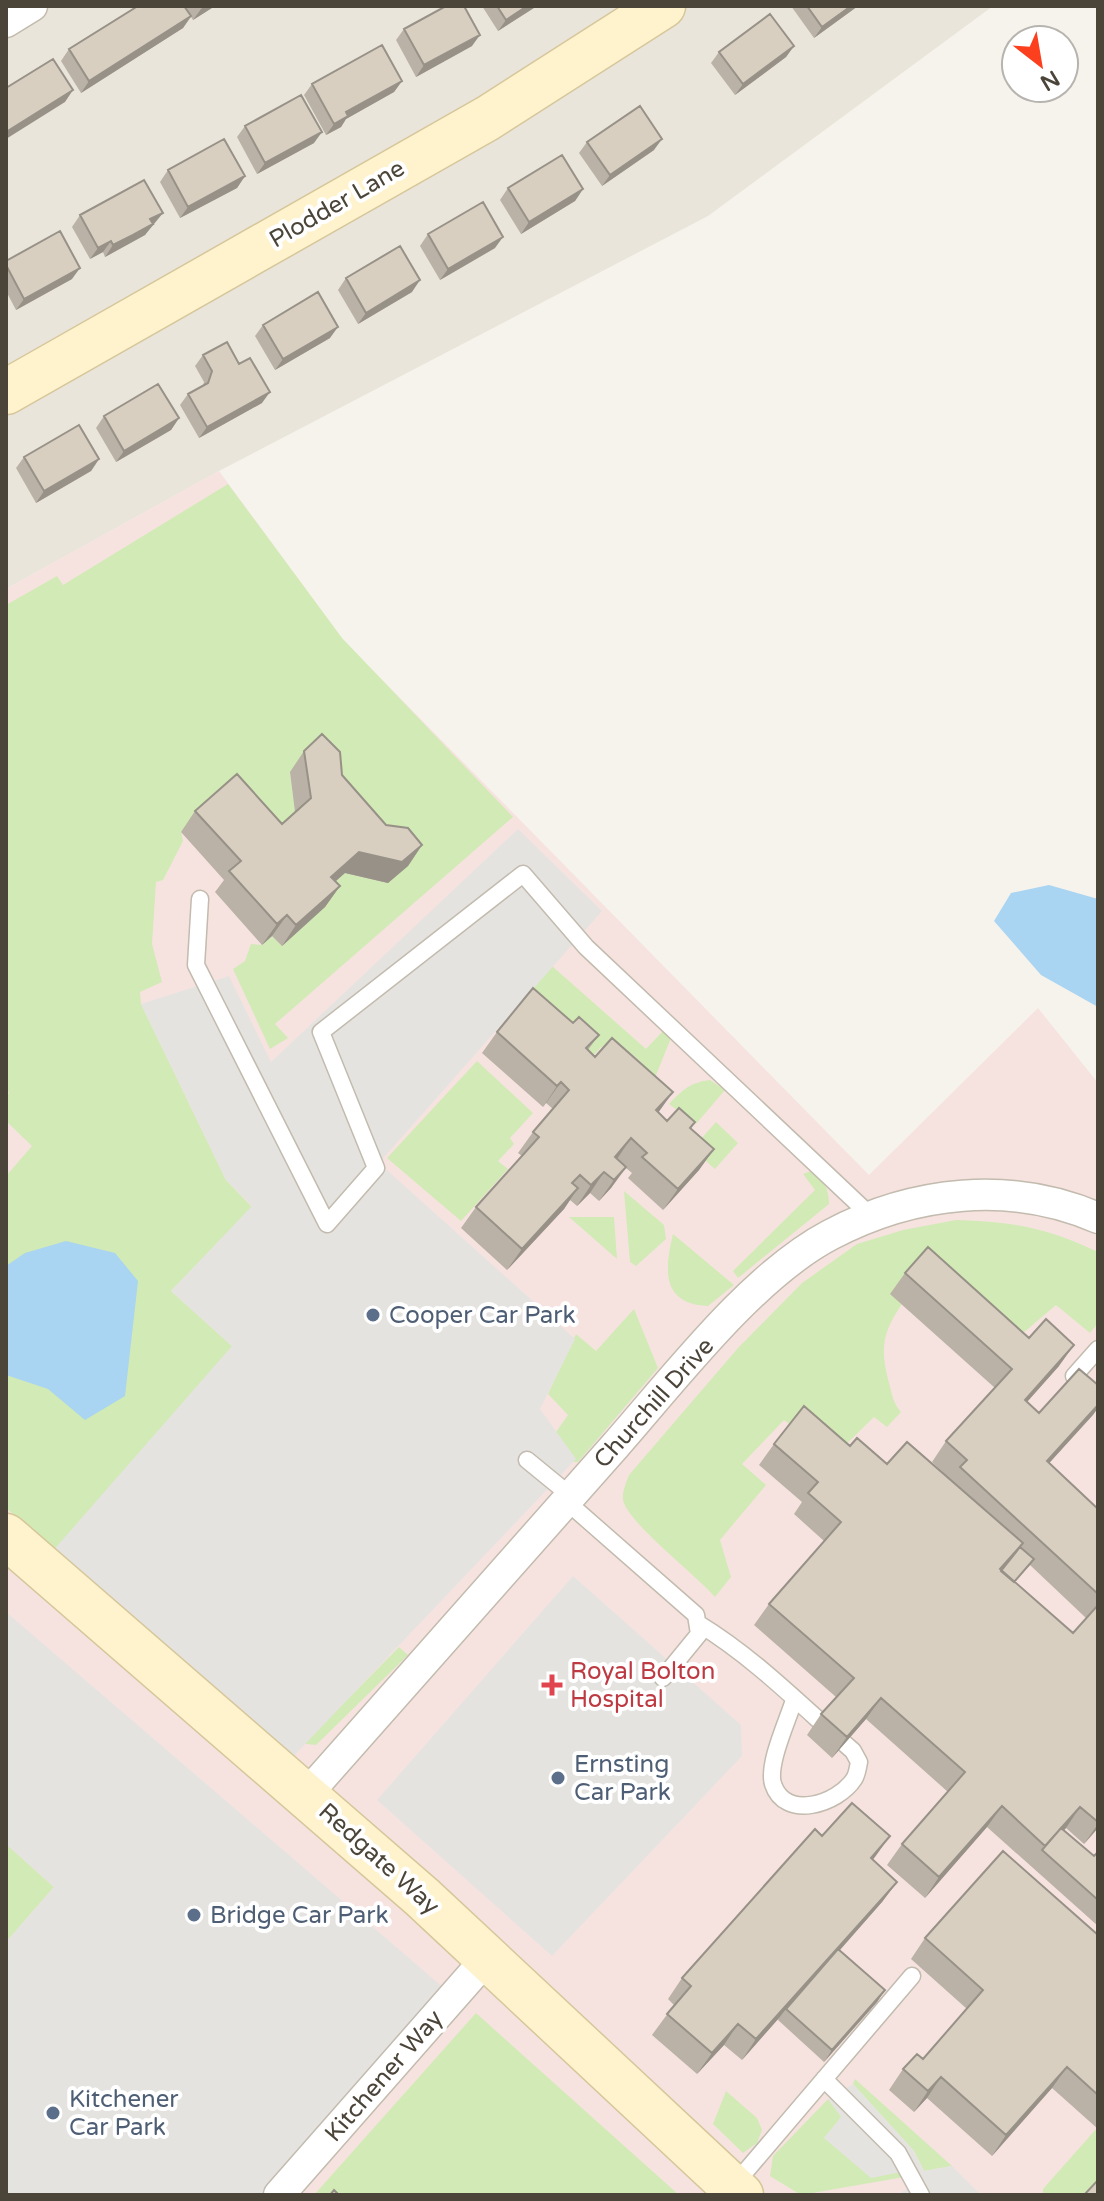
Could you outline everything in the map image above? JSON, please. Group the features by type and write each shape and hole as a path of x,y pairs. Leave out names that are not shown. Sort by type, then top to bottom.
{"street":[{"path":"6,22 32,6"},
{"name":"Plodder Lane","path":"6,392 488,118 650,10"},
{"name":"Churchill Drive","path":"307,1794 740,1306 789,1263 829,1235 925,1199 1018,1195 1071,1206 1098,1218"},
{"name":"Redgate Way","path":"6,1536 307,1794 488,1957 736,2191"},
{"name":"Kitchener Way","path":"279,2195 488,1957"}],"lane":[{"path":"200,899 196,965 327,1224 376,1168 321,1032 523,874 586,947 872,1217"},
{"path":"1074,1376 1098,1349"},
{"path":"527,1460 689,1607 699,1624 724,1639 853,1751 859,1762 856,1778 839,1794 821,1803 797,1805 783,1800 773,1783 772,1767 794,1700"},
{"path":"663,1678 693,1644 699,1634 699,1624"},
{"path":"736,2191 824,2079 912,1976"},
{"path":"824,2079 898,2153 921,2195"}],"shaded area":[{"path":"6,6 993,6 708,216 219,471 6,589"},
{"name":"Royal Bolton Hospital","path":"219,471 344,641 869,1175 1038,1008 1098,1083 1098,2195 6,2195 6,589"},
{"name":"Cooper Car Park","path":"518,829 602,911 379,1163 575,1339 540,1409 576,1459 290,1760 51,1553 232,1346 171,1291 252,1206 226,1180 141,1004 229,976 271,1062"},
{"name":"Ernsting Car Park","path":"573,1576 741,1725 742,1756 552,1956 377,1800"},
{"name":"Bridge Car Park","path":"6,1612 445,1989 277,2195 6,2195 6,1942 54,1887 6,1844"},
{"path":"853,2084 914,2151 924,2171 952,2166 981,2195 897,2195 909,2188 901,2172 871,2178 824,2138 841,2117 828,2099"}],"green space":[{"path":"228,484 342,638 513,817 275,1024 288,1038 270,1049 233,969 245,961 251,944 262,945 272,936 281,945 317,898 345,873 388,883 407,865 290,772 296,819 267,845 181,831 183,841 163,880 156,882 152,944 162,982 140,992 141,1004 226,1180 252,1207 171,1291 232,1346 339,1708 399,1647 408,1655 316,1745 280,1741 6,1508 6,1176 32,1146 6,1121 6,1097 9,1093 6,1087 6,605 57,576 63,585"},
{"path":"552,966 646,1049 663,1031 671,1038 652,1085 639,1075 643,1064 618,1042 608,1053 601,1047 594,1055 567,1032 563,1035 523,1000"},
{"path":"477,1061 533,1113 510,1138 514,1144 498,1161 508,1169 461,1221 387,1158"},
{"path":"710,1080 725,1090 696,1124 669,1104 687,1088"},
{"path":"716,1122 738,1143 715,1169 692,1149"},
{"path":"811,1171 825,1185 829,1204 738,1278 733,1271 815,1190 803,1174"},
{"path":"624,1191 664,1225 666,1239 636,1266 630,1262"},
{"path":"569,1217 614,1217 617,1259"},
{"path":"956,1220 1029,1227 1098,1252 1098,1323 1090,1333 1056,1305 1010,1344 902,1304 890,1324 884,1351 892,1395 901,1412 887,1427 874,1417 833,1457 784,1420 742,1464 766,1485 720,1540 731,1577 715,1597 649,1535 628,1510 623,1497 629,1475 738,1348 802,1283 857,1244 903,1230"},
{"path":"673,1234 734,1285 708,1306 693,1304 674,1292 668,1273"},
{"path":"634,1309 658,1368 578,1462 565,1462 556,1432 568,1415 548,1394 576,1334 596,1351"},
{"path":"6,1844 54,1887 6,1942"},
{"path":"476,2013 679,2195 314,2195"},
{"path":"855,2079 952,2166 924,2171 914,2151 853,2084"},
{"path":"726,2091 757,2118 762,2130 757,2143 743,2153 713,2124"},
{"path":"828,2099 842,2117 824,2138 901,2172 904,2177 801,2195 770,2176 773,2156"},
{"path":"1097,2128 1098,2185 1089,2195 1043,2195 1043,2189"}],"water":[{"path":"1049,885 1098,899 1098,1007 1041,975 994,921 1011,893"},
{"path":"66,1241 115,1253 138,1281 125,1396 85,1420 48,1389 6,1375 6,1266 25,1253"}],"building":[{"path":"138,6 184,6 191,16 89,81 69,49"},
{"path":"446,6 464,6 480,35 424,65 404,29"},
{"path":"497,6 527,6 506,20"},
{"path":"807,6 851,6 822,27"},
{"path":"770,14 794,46 743,84 719,52"},
{"path":"382,45 402,81 346,112 348,116 334,124 312,84"},
{"path":"53,59 73,90 6,132 6,88"},
{"path":"301,95 322,132 265,163 245,126"},
{"path":"640,106 662,139 610,175 587,142"},
{"path":"224,139 245,176 188,207 168,170"},
{"path":"562,155 583,189 529,222 508,188"},
{"path":"144,180 163,213 150,219 153,224 133,235 113,245 111,241 98,248 80,215"},
{"path":"483,202 503,237 448,269 428,234"},
{"path":"60,231 80,268 24,299 6,261"},
{"path":"400,246 420,280 366,313 346,278"},
{"path":"318,292 338,327 283,359 263,325"},
{"path":"227,342 239,364 250,358 270,392 207,427 188,394 208,383 212,371 203,355"},
{"path":"158,384 179,418 124,451 104,416"},
{"path":"79,425 99,459 44,491 24,457"},
{"path":"322,734 340,752 342,775 386,825 408,828 422,845 402,862 359,852 331,877 340,886 296,925 287,915 277,924 229,871 241,861 195,811 237,774 282,824 311,798 304,751"},
{"path":"533,988 573,1023 579,1017 599,1035 586,1048 595,1057 612,1038 673,1092 656,1110 667,1121 679,1108 695,1122 690,1128 714,1149 678,1189 642,1157 647,1153 631,1138 615,1157 626,1167 614,1180 604,1172 591,1185 580,1175 572,1183 578,1188 522,1249 476,1207 539,1137 533,1132 569,1090 561,1082 557,1086 497,1032"},
{"path":"928,1247 1029,1338 1046,1319 1074,1345 1025,1400 1039,1413 1079,1369 1098,1385 1098,1405 1047,1461 1098,1509 1098,1594 960,1467 967,1460 946,1441 1012,1369 905,1273"},
{"path":"804,1406 850,1446 857,1438 887,1464 907,1442 1023,1543 1000,1569 1073,1633 1098,1605 1098,1822 1080,1807 1045,1846 1002,1806 939,1877 902,1844 965,1772 881,1698 847,1737 821,1714 854,1678 769,1604 841,1522 808,1493 818,1482 774,1444"},
{"path":"1020,1547 1034,1559 1014,1582 1001,1571"},
{"path":"852,1803 890,1836 871,1858 897,1882 756,2039 738,2024 712,2053 667,2014 691,1986 682,1978 815,1829 822,1836"},
{"path":"1061,1828 1094,1856 1098,1852 1098,1900 1042,1850"},
{"path":"1003,1851 1098,1935 1098,2095 1067,2067 1006,2135 941,2077 928,2091 903,2069 917,2054 923,2059 983,1990 925,1938"},
{"path":"838,1949 885,1990 832,2050 786,2009"},
{"path":"1098,2180 1098,2195 1084,2195"}],"place":[{"name":"Cooper Car Park","path":"373,1315"},
{"name":"Royal Bolton Hospital","path":"552,1685"},
{"name":"Ernsting Car Park","path":"558,1778"},
{"name":"Bridge Car Park","path":"194,1915"},
{"name":"Kitchener Car Park","path":"53,2113"}]}
